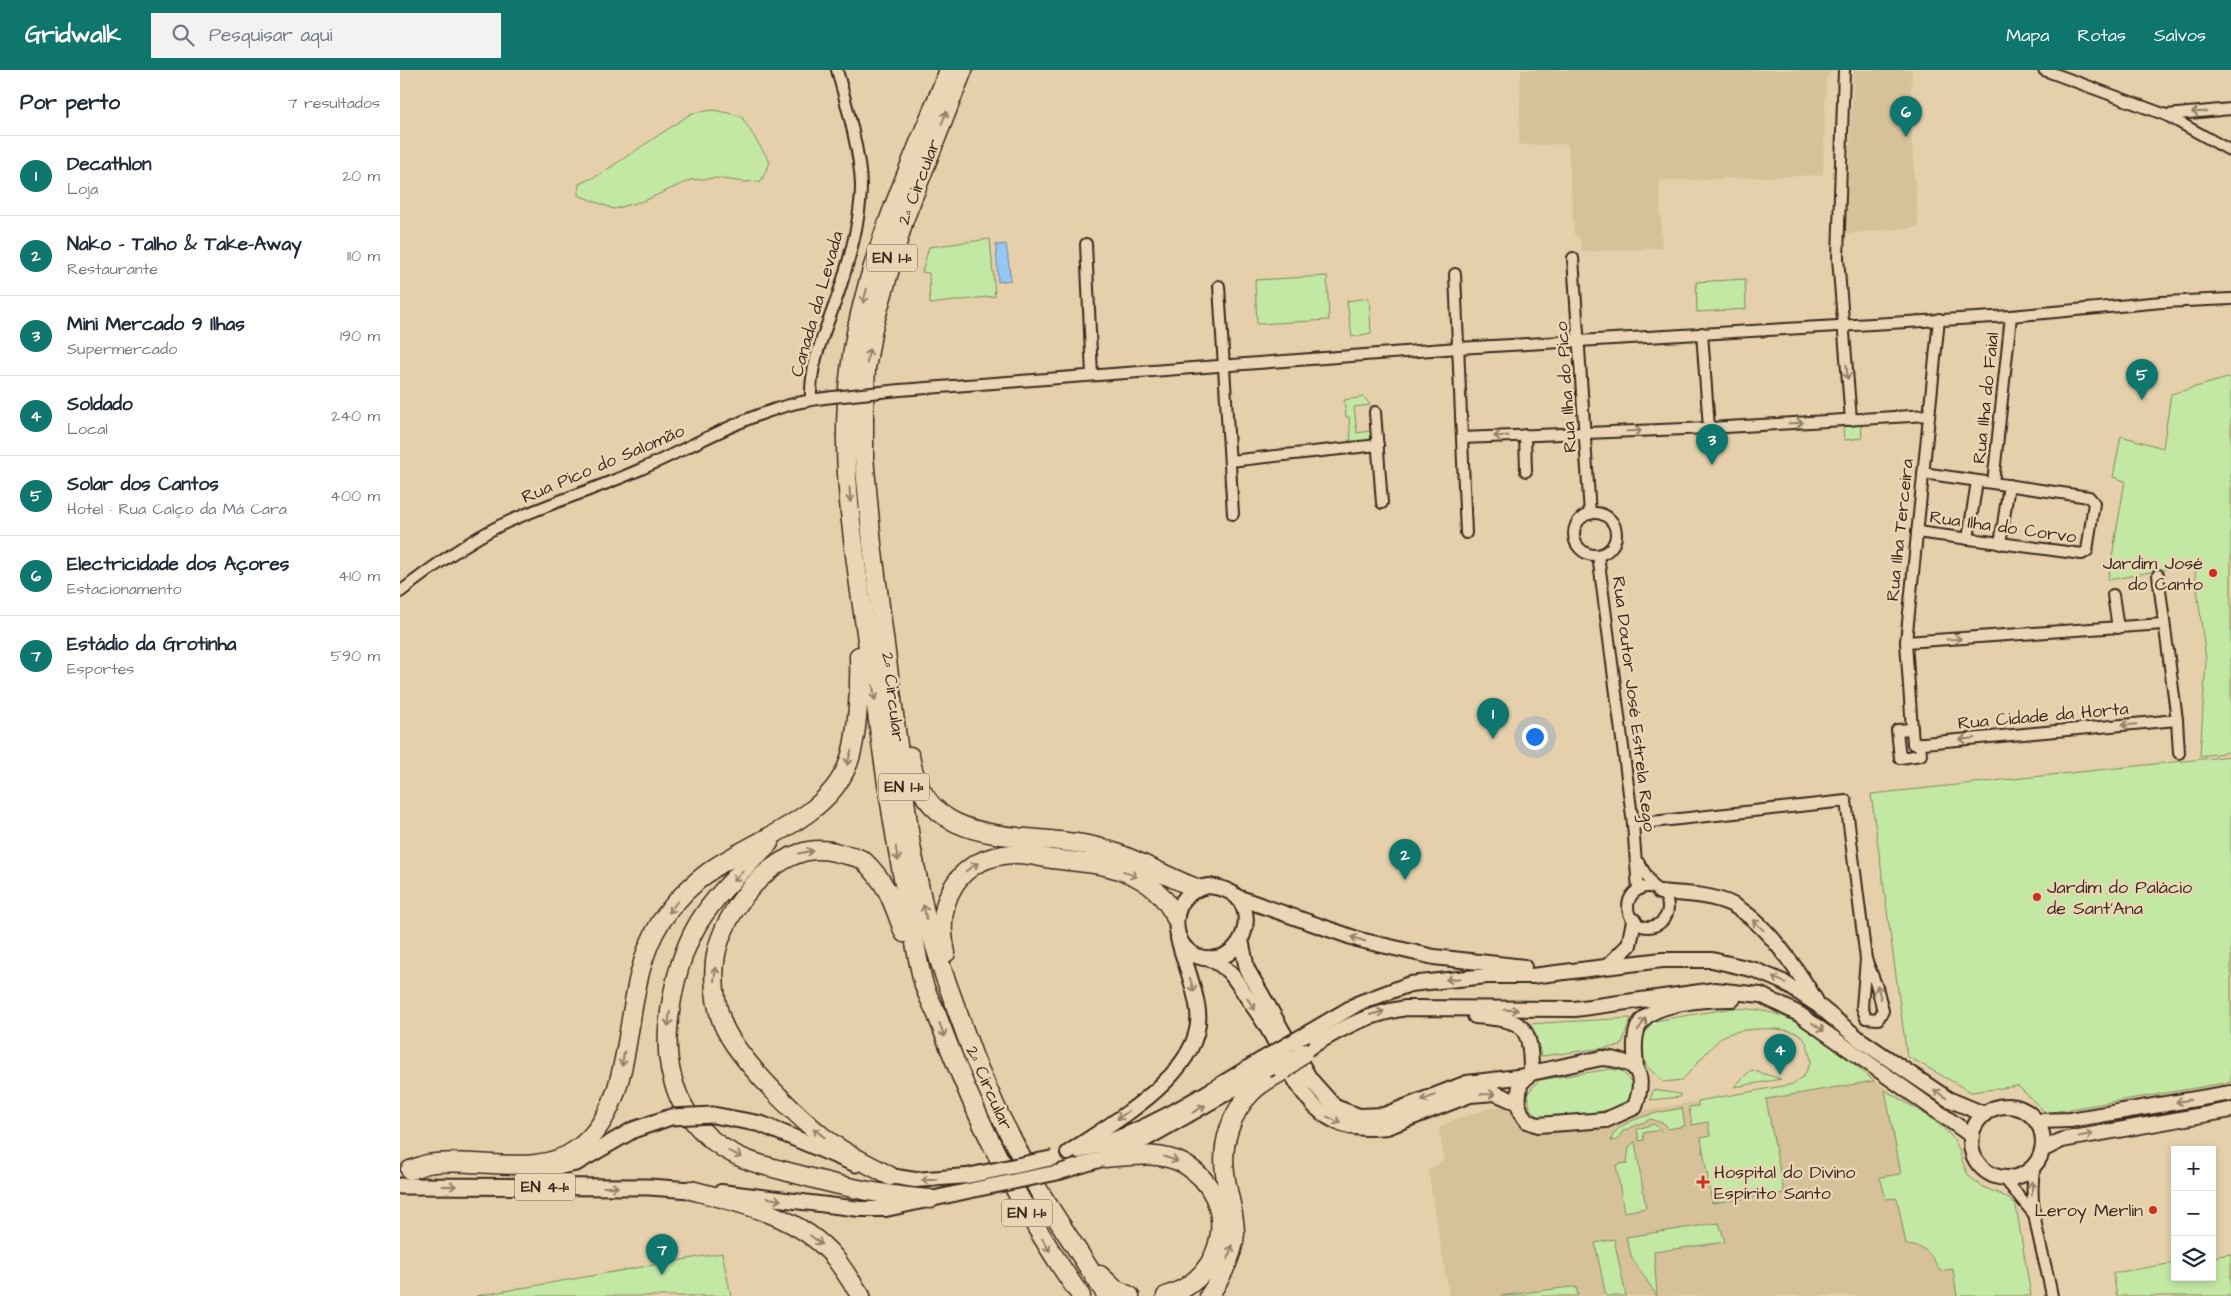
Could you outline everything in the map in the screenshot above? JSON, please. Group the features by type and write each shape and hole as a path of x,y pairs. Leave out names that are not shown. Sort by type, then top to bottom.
{"highway":[{"name":"2ª Circular","path":"949,70 883,233 869,277 850,366 846,405 846,447 856,558 897,850 924,985 956,1068 985,1133 1018,1197 1056,1262 1081,1296"},
{"name":"2ª Circular","path":"963,70 904,220 873,328 866,368 864,457 872,544 912,846 926,918 942,972 999,1114 1038,1191 1107,1296"},
{"path":"405,1170 429,1164 532,1164 556,1160 576,1150 596,1133 614,1100 638,978 660,924 679,898 713,868 783,828 822,801 836,785 847,765 852,750 860,675 856,558"},
{"path":"878,578 886,599 913,774 923,795 933,807 947,819 966,828 990,834 1094,846 1196,888"},
{"path":"783,828 710,907 700,922 679,964 671,998 667,1033 668,1068 676,1090 701,1132 733,1154 850,1189 930,1199"},
{"path":"890,1176 816,1132 746,1061 721,1020 713,982 720,938 740,902 762,877 791,855 822,849 862,860 890,892 924,985"},
{"path":"962,1024 943,940 942,922 945,900 964,873 978,863 1012,854 1029,854 1051,859 1091,863 1119,870 1147,882 1163,895 1175,917"},
{"path":"1209,1296 1218,1283 1230,1257 1235,1234 1224,1171 1224,1150 1229,1127 1238,1109 1270,1067 1305,1046"},
{"path":"1105,1158 1161,1156 1183,1163 1205,1182 1214,1200 1221,1220 1218,1248 1205,1271 1193,1284 1166,1296"},
{"path":"691,1190 748,1205 807,1233 834,1257 861,1296"},
{"path":"1071,1243 1115,1289 1130,1296"}],"main road":[{"path":"1068,1154 1147,1098 1177,1070 1187,1056 1198,1028 1198,1012 1178,938 1175,917 1185,897 1196,888 1219,888 1237,897 1360,940 1434,957 1501,966 1571,970"},
{"path":"1657,890 1718,900 1744,912 1767,933 1804,980 1820,1006"},
{"path":"1237,897 1245,912 1246,922 1241,940 1247,969 1310,1079 1335,1107 1359,1116 1384,1115 1467,1083 1528,1075 1602,1058 1625,1060 1636,1067"},
{"path":"1608,965 1629,945 1634,921"},
{"path":"1178,938 1191,952 1222,964 1234,976 1268,1028 1300,1086 1319,1110 1337,1122 1358,1128 1387,1127 1470,1095 1483,1093 1495,1093 1518,1103"},
{"path":"1208,958 1227,954 1241,940"},
{"name":"EN 4-1ª","path":"1305,1046 1359,1003 1410,984 1486,976 1532,976 1608,965 1662,960 1712,960 1755,970 1783,982 1820,1006 1858,1039 1948,1100 1984,1114"},
{"name":"EN 4-1ª","path":"400,1186 691,1190 860,1209 886,1209 1060,1172 1105,1158 1146,1139 1305,1046 1356,1020 1380,1012 1406,1008 1445,1007 1575,1009 1715,990 1761,995 1799,1014 1972,1136"},
{"path":"1445,1007 1450,1014 1481,1016 1516,1023 1526,1030 1531,1045 1528,1075 1520,1084 1518,1103 1520,1113 1527,1121 1538,1125 1589,1122 1617,1117 1635,1107 1641,1083 1636,1067 1634,1042 1640,1024 1650,1014 1664,1007 1681,1004 1749,999 1761,995"},
{"name":"EN 4-1ª","path":"405,1170 530,1172 556,1168 576,1163 633,1130 671,1117 713,1115 761,1124 843,1160 890,1176 915,1180 967,1176 1053,1158 1100,1145 1140,1128 1206,1093 1270,1067"},
{"path":"2036,1121 2070,1120 2231,1093"},
{"path":"2017,1107 2028,1112 2036,1121 2041,1130 2042,1150 2035,1164 2027,1172 2016,1177 2004,1178 1992,1175 1976,1159 1972,1148 1972,1136 1974,1128 1984,1114 1994,1108 2017,1107"},
{"path":"2042,1150 2062,1140 2231,1110"}],"street":[{"name":"Canada da Levada","path":"810,399 810,379 844,277 860,206 861,184 857,159 836,70"},
{"path":"1844,70 1838,258 1851,420"},
{"path":"2044,70 2166,115 2231,151"},
{"path":"2166,115 2231,110"},
{"path":"1086,244 1092,375"},
{"name":"Rua Ilha do Pico","path":"1572,258 1590,514"},
{"path":"1455,274 1466,533"},
{"path":"1219,286 1233,514"},
{"name":"Rua Pico do Salomão","path":"400,592 446,557 500,526 637,471 736,422 810,399 900,390 1458,348 1843,324 2011,316 2162,302 2231,299"},
{"name":"Rua Ilha do Faial","path":"1993,483 2011,316"},
{"name":"Rua Ilha Terceira","path":"1916,744 1912,729 1906,642 1939,319"},
{"path":"1702,333 1709,428"},
{"path":"1375,412 1382,503"},
{"path":"1462,438 1709,428 1928,415"},
{"path":"1525,435 1526,472"},
{"path":"1230,461 1378,445"},
{"path":"1923,473 2009,485 2000,544"},
{"path":"1968,539 1977,481"},
{"name":"Rua Ilha do Corvo","path":"1917,532 2000,544 2086,553 2092,499 2009,485"},
{"path":"1590,514 1603,515 1613,524 1615,530 1614,544 1604,553 1598,555 1591,555 1579,548 1574,535 1576,526 1582,518 1590,514"},
{"name":"Rua Doutor José Estrela Rego","path":"1598,555 1637,857 1638,890"},
{"path":"2158,574 2177,720 2179,753"},
{"path":"2113,595 2118,628"},
{"path":"1906,642 2163,624"},
{"name":"Rua Cidade da Horta","path":"1916,744 2177,720"},
{"path":"1912,729 1897,730 1900,758 1921,755 1916,744"},
{"path":"1633,824 1846,801 1866,959 1862,1007 1866,1018 1878,1019 1883,1011 1877,986 1866,959"},
{"name":"Rua Doutor José Estrela Rego","path":"1637,857 1657,890"},
{"path":"1638,890 1657,890 1668,905 1667,913 1663,920 1648,927 1634,921 1628,908 1629,901 1638,890"},
{"path":"2035,1164 2032,1182 2033,1213 2052,1296"},
{"path":"2004,1178 2033,1213"}],"shaded area":[{"path":"1521,70 1831,70 1826,80 1823,175 1659,181 1662,248 1582,252 1581,240 1574,234 1568,144 1519,145"},
{"path":"1854,70 1912,70 1910,117 1918,227 1845,234"},
{"name":"Hospital do Divino Espírito Santo","path":"1865,1074 1946,1132 1955,1143 1964,1167 1971,1178 1982,1187 2007,1196 2013,1201 2016,1206 2031,1296 1449,1296 1428,1170 1444,1160 1439,1128 1455,1119 1508,1103 1511,1112 1523,1125 1545,1133 1618,1123 1628,1120 1645,1110"}],"green space":[{"path":"714,110 741,116 770,162 761,181 744,182 716,178 690,180 646,200 614,209 578,195 579,184 599,175 692,113"},
{"path":"990,239 995,296 930,304 929,273 922,272 929,247"},
{"path":"1327,276 1329,320 1257,324 1255,280"},
{"path":"1745,279 1746,309 1697,312 1696,282"},
{"path":"1369,298 1371,333 1352,337 1347,301"},
{"name":"Jardim José do Canto","path":"2231,377 2231,752 2200,756 2206,660 2194,564 2108,580 2125,481 2113,477 2121,436 2163,448 2171,394"},
{"path":"1364,397 1370,405 1354,407 1357,433 1370,431 1371,438 1366,443 1352,445 1348,440 1351,440 1349,417 1346,417 1344,400"},
{"path":"1861,425 1862,438 1844,440 1843,427"},
{"name":"Jardim do Palácio de Sant'Ana","path":"2231,756 2231,1082 2046,1113 2018,1086 1971,1092 1907,1056 1871,794"},
{"path":"1734,1008 1764,1011 1798,1023 1825,1040 1874,1081 1766,1099 1784,1193 1712,1203 1701,1138 1710,1136 1708,1122 1692,1125 1689,1107 1698,1106 1698,1101 1794,1084 1804,1076 1811,1061 1806,1043 1799,1034 1792,1031 1759,1029 1727,1034 1711,1048 1682,1080 1664,1082 1646,1066 1640,1041 1653,1021"},
{"path":"1631,1018 1621,1046 1541,1056 1536,1039 1526,1024"},
{"path":"1611,1069 1622,1071 1632,1083 1632,1095 1625,1105 1598,1112 1549,1118 1539,1117 1530,1109 1528,1093 1539,1080"},
{"path":"1751,1070 1781,1079 1734,1087"},
{"path":"1653,1090 1680,1094 1680,1097 1650,1100"},
{"path":"1885,1090 1934,1120 1956,1143 1971,1178 1976,1183 2006,1197 2016,1206 2031,1296 1957,1296 1953,1269 1940,1271 1928,1252 1919,1247 1906,1245 1897,1198 1886,1199 1880,1177 1901,1174"},
{"path":"1682,1108 1685,1126 1668,1129 1665,1124 1651,1119 1623,1131 1617,1140 1611,1141 1614,1133 1630,1122 1652,1114"},
{"path":"1654,1124 1661,1130 1643,1133 1644,1140 1639,1141 1637,1129"},
{"path":"1635,1142 1646,1208 1624,1212 1616,1165 1627,1163 1629,1147"},
{"path":"1719,1223 1725,1242 1654,1252 1657,1296 1632,1258 1626,1237"},
{"path":"1614,1239 1626,1296 1606,1296 1595,1243"},
{"path":"722,1253 731,1296 476,1296"},
{"path":"2231,1254 2231,1296 2117,1296 2113,1273 2171,1264 2171,1281 2216,1281 2216,1256"},
{"path":"1570,1287 1576,1287 1578,1296 1500,1296"}],"water":[{"path":"1006,244 1011,280 998,282 996,245"}],"place":[{"name":"Electricidade dos Açores","path":"1906,137"},
{"name":"Solar dos Cantos","path":"2142,400"},
{"name":"Mini Mercado 9 Ilhas","path":"1712,465"},
{"name":"Jardim José do Canto","path":"2213,573"},
{"name":"Decathlon","path":"1493,739"},
{"name":"Nako - Talho & Take-Away","path":"1405,880"},
{"name":"Jardim do Palácio de Sant'Ana","path":"2037,897"},
{"name":"Soldado","path":"1780,1075"},
{"name":"Hospital do Divino Espírito Santo","path":"1703,1182"},
{"name":"Leroy Merlin","path":"2153,1210"},
{"name":"Estádio da Grotinha","path":"662,1275"}]}
